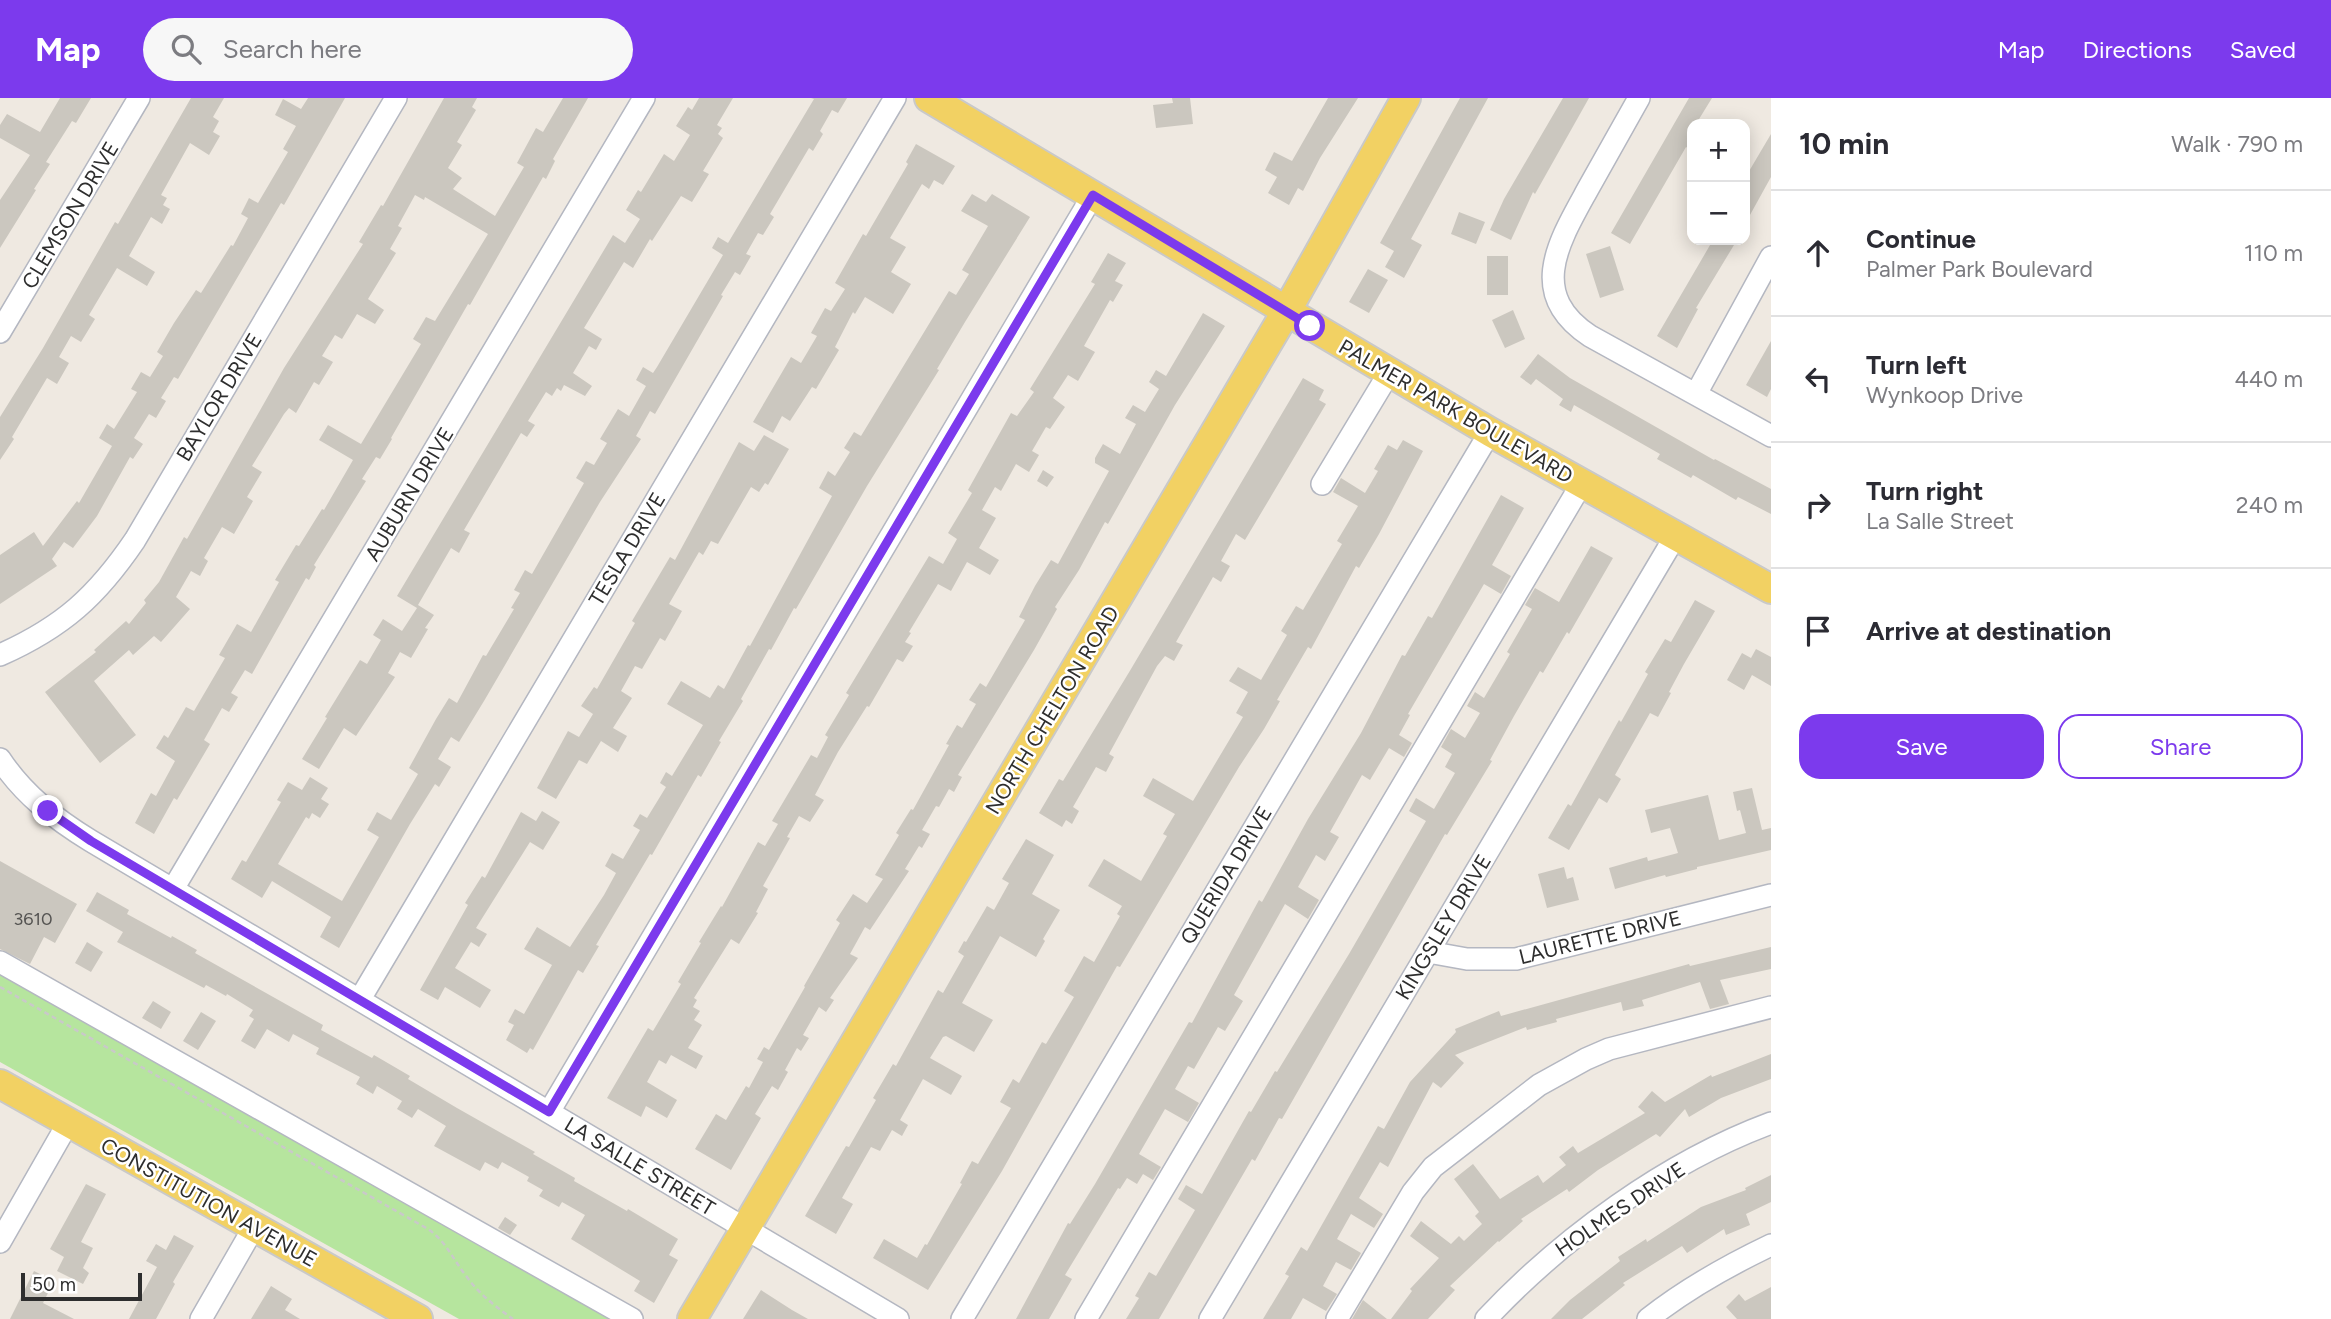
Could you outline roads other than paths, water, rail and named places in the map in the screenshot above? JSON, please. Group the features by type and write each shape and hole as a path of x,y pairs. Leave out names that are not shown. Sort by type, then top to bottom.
{"main road":[{"name":"PALMER PARK BOULEVARD","path":"929,98 1490,432 1771,589"},
{"name":"NORTH CHELTON ROAD","path":"692,1319 1286,312 1406,98"},
{"name":"CONSTITUTION AVENUE","path":"0,1084 418,1319"}],"street":[{"name":"CLEMSON DRIVE","path":"0,332 139,98"},
{"name":"BAYLOR DRIVE","path":"0,655 26,644 69,616 104,583 119,564 396,98"},
{"name":"AUBURN DRIVE","path":"173,889 644,98"},
{"name":"TESLA DRIVE","path":"360,999 895,98"},
{"path":"1639,98 1560,240 1555,257 1554,285 1562,312 1573,325 1771,436"},
{"path":"549,1112 1093,195"},
{"path":"1696,394 1771,257"},
{"path":"1322,484 1389,373"},
{"name":"QUERIDA DRIVE","path":"962,1319 1490,432"},
{"path":"1086,1319 1582,483"},
{"name":"KINGSLEY DRIVE","path":"1210,1319 1675,535"},
{"name":"LA SALLE STREET","path":"0,759 26,793 62,822 898,1319"},
{"name":"LAURETTE DRIVE","path":"1428,952 1467,959 1516,959 1771,895"},
{"path":"0,962 632,1319"},
{"path":"1337,1319 1413,1192 1433,1167 1539,1085 1609,1049 1771,1007"},
{"path":"0,1242 68,1123"},
{"name":"HOLMES DRIVE","path":"1486,1319 1542,1264 1602,1217 1683,1165 1724,1143 1771,1123"},
{"path":"201,1319 254,1227"},
{"path":"1648,1319 1676,1297 1741,1259 1771,1245"}]}
